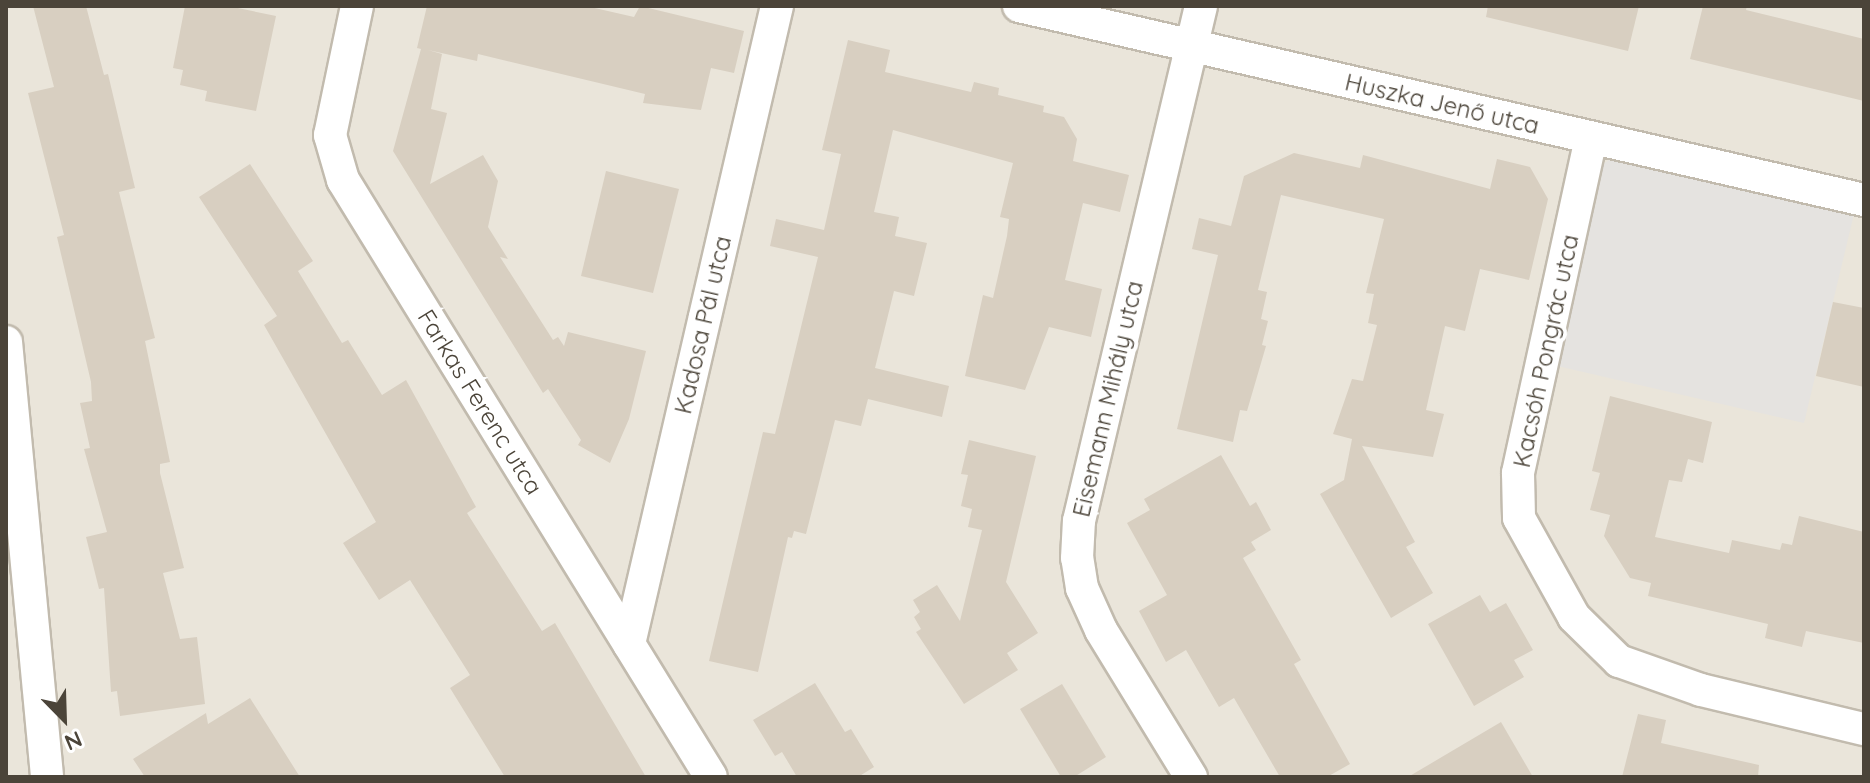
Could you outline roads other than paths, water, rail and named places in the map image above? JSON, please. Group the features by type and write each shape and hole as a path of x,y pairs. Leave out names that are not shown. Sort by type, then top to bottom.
{"street":[{"name":"Farkas Ferenc utca","path":"357,6 330,135 343,180 711,777"},
{"name":"Kadosa Pál utca","path":"629,644 777,6"},
{"name":"Huszka Jenő utca","path":"1019,6 1864,200"},
{"name":"Eisemann Mihály utca","path":"1191,777 1101,630 1082,588 1077,558 1079,521 1201,6"},
{"name":"Kacsóh Pongrác utca","path":"1591,138 1518,473 1519,518 1574,617 1619,661 1701,690 1864,729"},
{"path":"6,342 47,777"}]}
